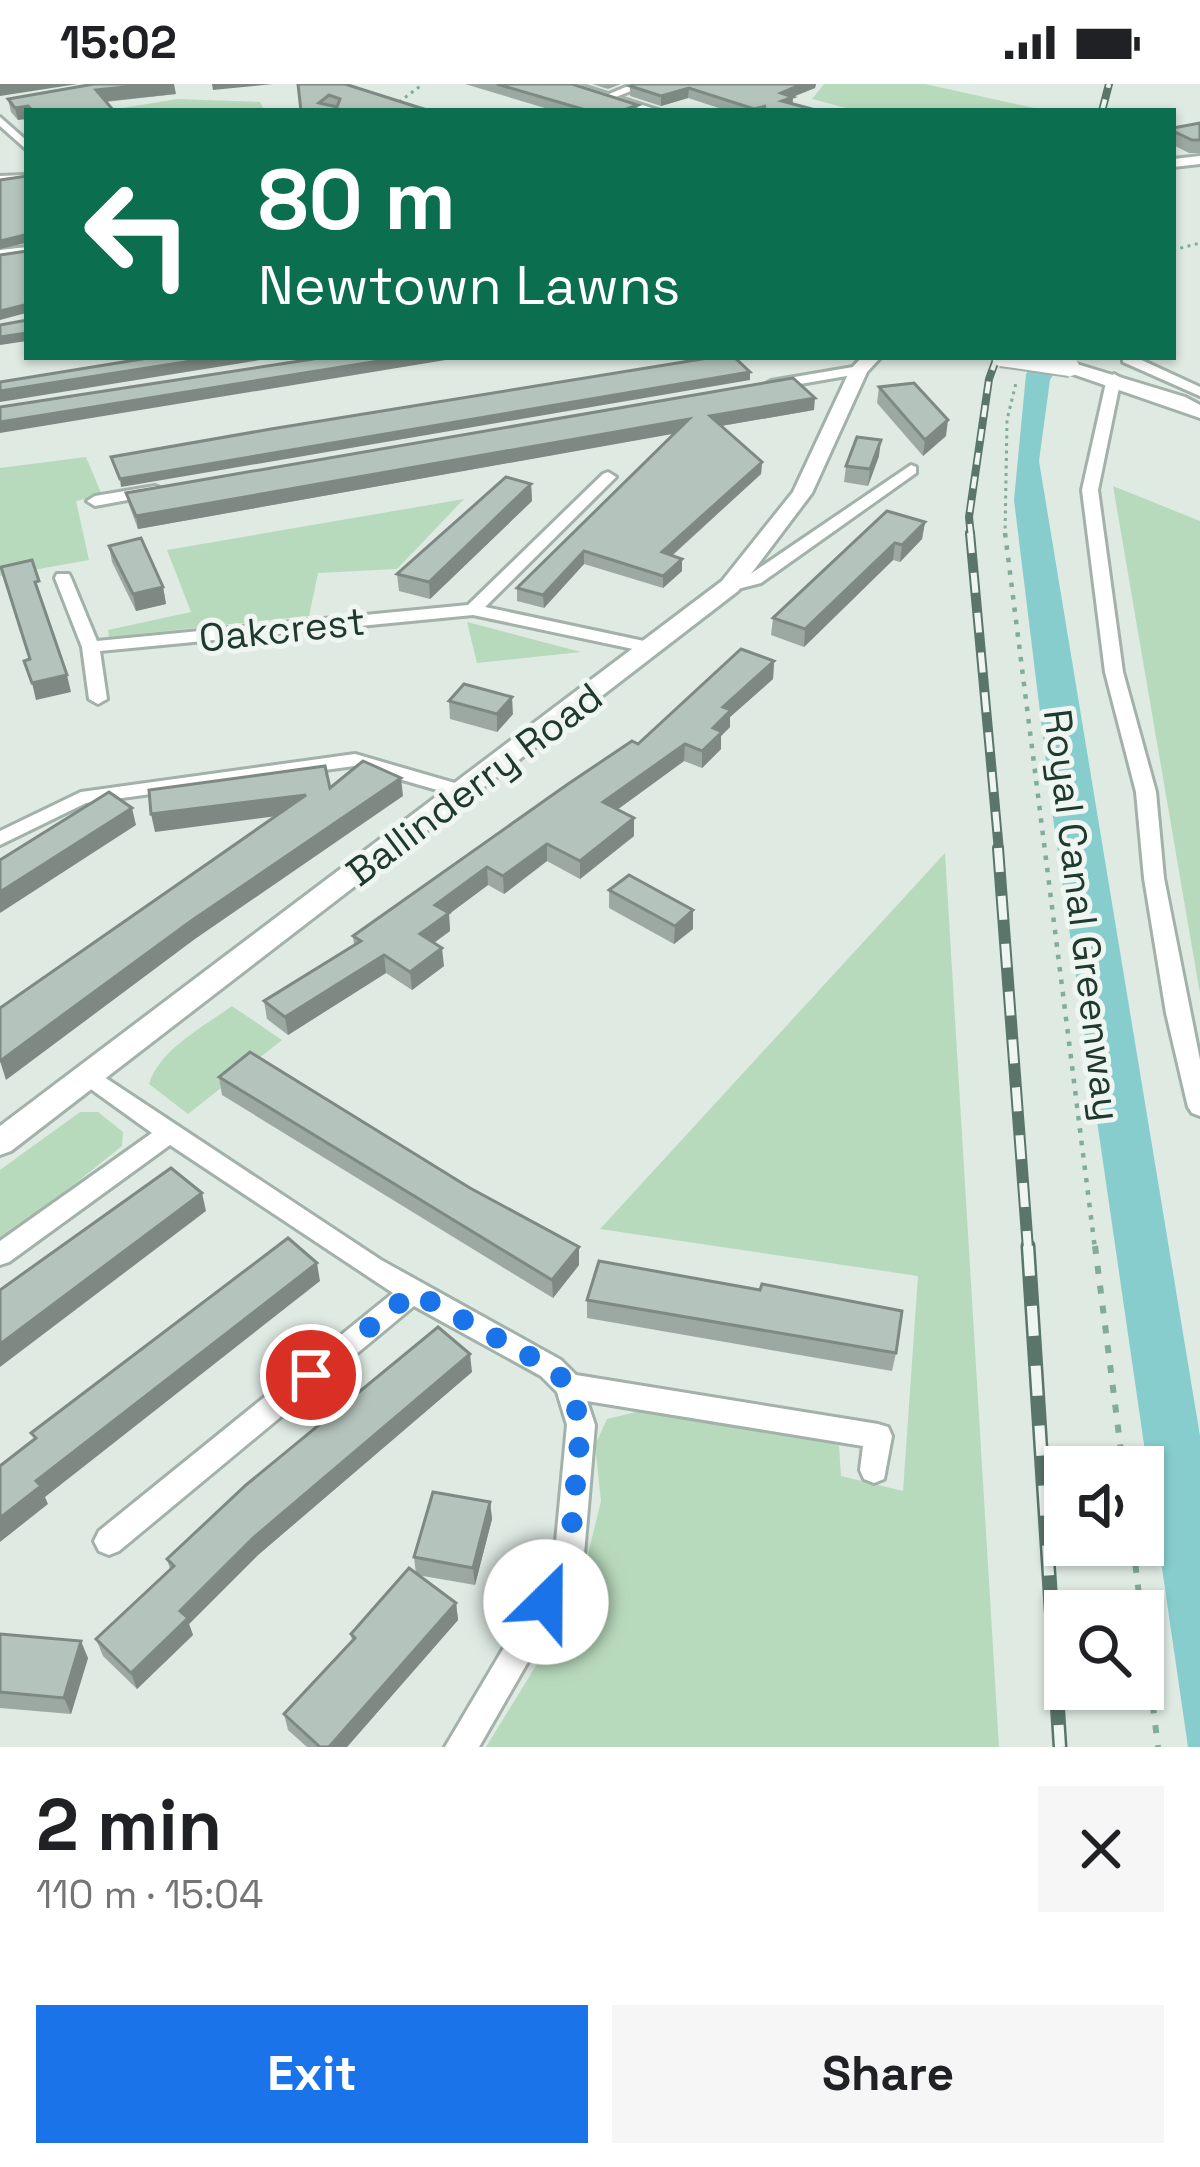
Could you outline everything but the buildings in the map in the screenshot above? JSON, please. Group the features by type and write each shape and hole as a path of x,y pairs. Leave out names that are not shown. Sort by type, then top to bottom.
{"street":[{"path":"563,84 644,108"},
{"path":"607,97 644,84"},
{"path":"0,121 22,149"},
{"path":"0,178 21,177"},
{"path":"1022,360 1114,379 1200,412"},
{"path":"1130,360 1200,392"},
{"path":"744,389 866,363"},
{"name":"Ballinderry Road","path":"0,1143 730,586 802,493 866,363"},
{"path":"1114,379 1090,490 1114,672 1146,791 1154,878 1177,1013 1200,1107"},
{"path":"730,586 755,578 911,470"},
{"path":"473,610 608,477"},
{"path":"94,501 176,487"},
{"path":"63,578 91,647 98,699"},
{"name":"Oakcrest","path":"91,647 473,610 652,648"},
{"path":"0,839 81,798 355,760 465,792"},
{"path":"89,1076 413,1292 551,1368 569,1385 581,1425 568,1566 461,1747"},
{"path":"0,1256 169,1133"},
{"path":"109,1541 413,1292"},
{"path":"569,1385 878,1436 874,1470"}],"path":[{"path":"396,103 423,84"},
{"name":"Royal Canal Greenway","path":"1019,371 1007,419 1005,539 1120,1446"},
{"path":"1153,1710 1158,1747"}],"green space":[{"path":"824,84 925,84 1034,108 846,108 812,99"},
{"path":"177,99 260,102 263,108 123,108"},
{"path":"86,457 102,495 76,501 89,560 0,576 0,468"},
{"path":"1113,486 1200,521 1200,993 1199,988"},
{"path":"464,499 397,569 318,573 309,616 109,637 108,630 191,612 167,550"},
{"path":"467,622 581,652 477,663"},
{"path":"945,853 999,1747 486,1747 577,1599 601,1501 595,1445 607,1419 640,1411 839,1445 841,1476 903,1491 918,1276 600,1229"},
{"path":"232,1006 282,1040 188,1114 149,1084 172,1049"},
{"path":"80,1112 98,1112 123,1132 122,1146 0,1244 0,1170"}],"water":[{"path":"1036,360 1062,360 1050,380 1039,461 1200,1436 1200,1747 1188,1747 1162,1566 1164,1446 1144,1446 1053,818 1014,500 1026,374"}],"railway":[{"path":"1103,108 1109,84"},
{"path":"971,536 969,517 989,379 996,360"},
{"path":"970,533 999,851"},
{"path":"998,848 1028,1249"},
{"path":"1028,1246 1060,1747"}],"route":[{"path":"311,1375 413,1292 551,1368 569,1385 581,1425 568,1566 546,1602"}]}
